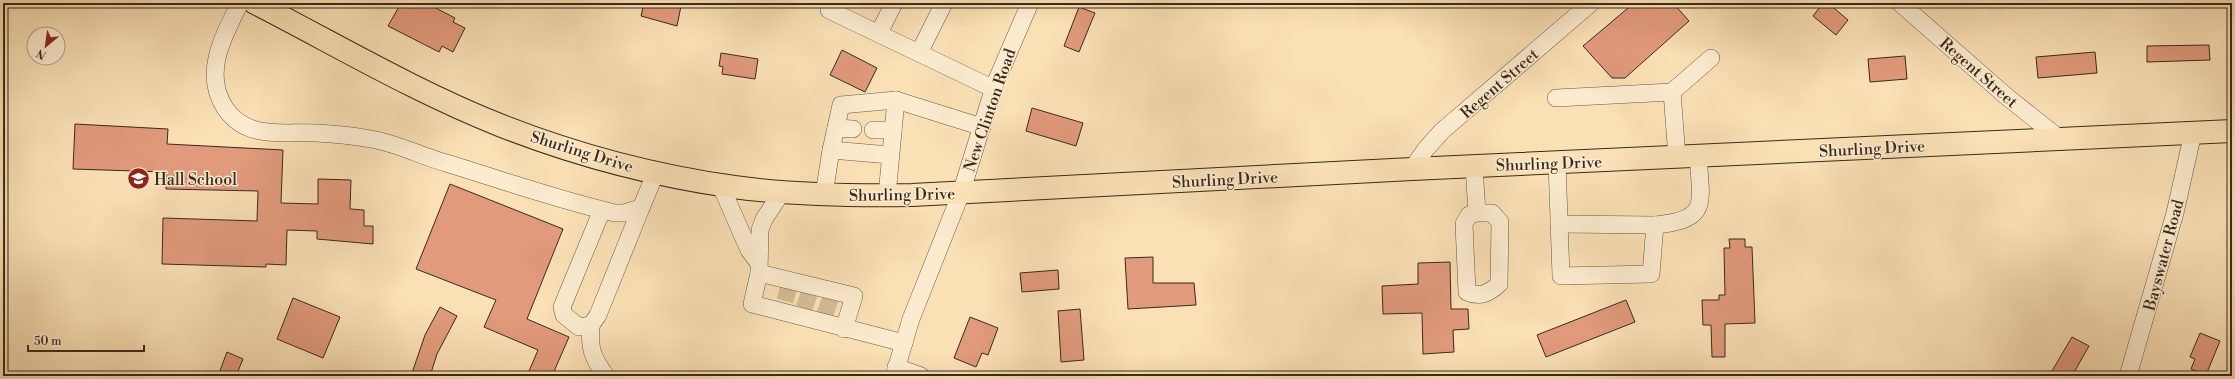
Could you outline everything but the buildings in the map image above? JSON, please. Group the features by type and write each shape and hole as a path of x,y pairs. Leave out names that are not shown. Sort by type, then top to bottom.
{"main road":[{"name":"Shurling Drive","path":"255,3 442,100 502,126 592,156 656,172 720,184 782,192 886,195 961,193 1412,169 2232,131"}],"street":[{"path":"240,3 218,48 215,70 218,93 225,108 236,120 252,129 279,134 316,133 372,139 446,164 602,210 624,213 641,208"},
{"path":"879,33 894,3"},
{"path":"919,53 944,3"},
{"name":"New Clinton Road","path":"895,372 919,297 961,193 994,89 1030,3"},
{"name":"Regent Street","path":"1412,169 1425,150 1442,131 1591,3"},
{"name":"Regent Street","path":"1900,3 2006,96 2060,139"},
{"path":"830,10 994,89"},
{"path":"1556,98 1672,92 1711,58"},
{"path":"1559,224 1655,225 1677,223 1693,215 1699,204 1701,194 1687,157 1672,92"},
{"path":"824,194 830,150 841,105 896,100 982,127"},
{"path":"886,195 896,100"},
{"path":"836,128 852,129"},
{"path":"873,130 893,130"},
{"name":"Bayswater Road","path":"2128,376 2175,213 2193,133"},
{"path":"830,150 890,155"},
{"path":"1557,162 1561,276 1651,274 1655,225"},
{"path":"1474,166 1477,213"},
{"path":"606,376 592,354 590,343 592,325 598,315 656,172"},
{"path":"720,184 749,250 759,267 787,295 807,301 824,319 844,329 904,342"},
{"path":"782,192 764,219 760,230 759,267 752,304 787,295 807,301 832,294 854,296 844,329"},
{"path":"592,325 579,327 564,315 562,307 602,210"},
{"path":"895,372 921,376"}],"tunnel":[{"path":"785,301 789,286"},
{"path":"804,308 810,292"},
{"path":"825,314 831,297"}],"place":[{"name":"Hall School","path":"139,179"}]}
